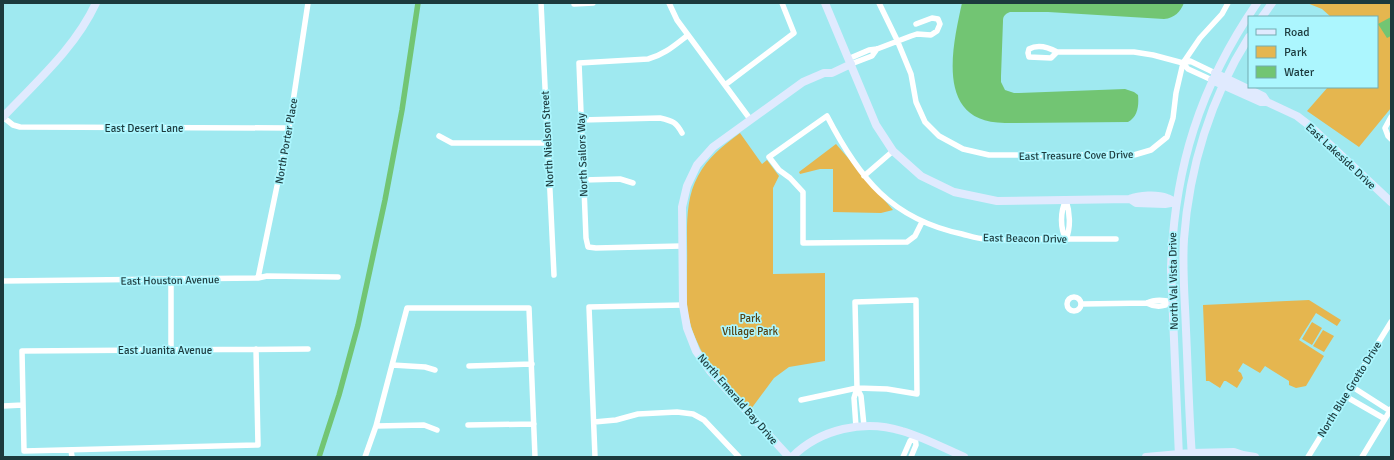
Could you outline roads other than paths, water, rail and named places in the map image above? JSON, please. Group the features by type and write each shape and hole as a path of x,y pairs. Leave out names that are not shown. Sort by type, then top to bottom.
{"street":[{"path":"3,117 69,48 83,28 96,3"},
{"name":"North Porter Place","path":"258,278 289,128 308,3"},
{"name":"North Nielson Street","path":"541,3 554,275"},
{"path":"574,4 593,3"},
{"path":"669,3 677,20 750,119"},
{"path":"725,85 794,34 782,3"},
{"path":"825,3 876,125 893,151 921,176 954,192 997,201 1130,199 1136,203 1166,204 1176,202 1188,204"},
{"name":"East Treasure Cove Drive","path":"880,3 898,40 911,74 916,102 925,122 939,136 963,149 989,155 1134,155 1151,150 1167,137 1173,118 1176,93 1183,63 1200,38 1222,14 1228,3"},
{"name":"North Val Vista Drive","path":"1249,16 1257,3"},
{"path":"1263,16 1272,3"},
{"name":"North Val Vista Drive","path":"1179,456 1171,254 1176,202 1191,135 1202,103 1230,45 1248,17"},
{"name":"North Emerald Bay Drive","path":"790,457 702,361 696,351 689,333 683,305 682,246 682,207 687,186 697,165 714,147 796,86 824,73 832,73 849,62 872,56 877,49 898,40 917,34 931,35 938,31 940,24 938,19 932,18 916,24"},
{"name":"North Sailors Way","path":"682,246 588,247 586,238 578,63 648,59 666,52 688,35"},
{"name":"North Val Vista Drive","path":"1192,455 1183,265 1188,204 1195,168 1204,136 1225,82 1248,39"},
{"path":"1057,52 1134,52 1153,55 1183,63 1190,61 1214,77"},
{"path":"1183,63 1188,69 1214,77"},
{"name":"East Lakeside Drive","path":"1214,77 1261,102 1267,102 1297,116 1318,133 1391,202"},
{"name":"East Beacon Drive","path":"922,222 915,236 907,242 803,243 803,192 790,178 779,170 769,157 827,116 851,159 878,192 898,208 922,222 951,232 986,240 1116,239"},
{"name":"East Desert Lane","path":"3,117 16,127 289,128"},
{"path":"1391,117 1385,128 1391,139"},
{"path":"581,120 660,118 677,124 682,133"},
{"path":"439,136 452,142 548,142"},
{"path":"864,176 893,151"},
{"path":"583,180 620,179 633,183"},
{"path":"1066,200 1062,208 1062,232 1066,239"},
{"name":"East Houston Avenue","path":"3,282 171,280 258,278 267,276 338,277"},
{"path":"171,280 171,350"},
{"path":"801,400 857,388 887,389 917,394 916,300 855,302 857,388 861,396 860,427"},
{"path":"1082,304 1147,303 1152,300 1166,300 1172,302"},
{"path":"595,457 589,307 683,305"},
{"path":"365,457 376,426 407,308 529,308 535,457"},
{"name":"North Blue Grotto Drive","path":"1308,457 1391,322"},
{"path":"3,406 22,405 24,451 258,446 256,349"},
{"name":"East Juanita Avenue","path":"22,405 22,351 308,349"},
{"path":"469,366 532,364"},
{"path":"392,365 425,367 435,370"},
{"path":"1351,386 1390,410 1362,457"},
{"path":"1345,396 1384,419"},
{"path":"1367,409 1372,400"},
{"path":"594,422 616,420 638,414 677,412 693,414 704,420 739,457"},
{"path":"468,425 534,424"},
{"path":"376,426 424,425 437,430"},
{"path":"790,457 817,438 832,432 860,427 888,428 915,436 964,457"},
{"path":"903,457 910,441 915,436"},
{"path":"911,457 916,445 915,436"},
{"path":"71,450 72,457"},
{"path":"1146,457 1235,452 1241,456 1255,457"}],"water":[{"path":"962,3 1184,3 1177,14 1164,19 1048,12 1010,12 1004,16 1001,82 1005,90 1019,93 1125,89 1138,95 1136,114 1128,122 1005,123 983,120 967,111 958,97 954,80 953,61"},
{"path":"1391,17 1391,36 1387,38 1378,24"}],"waterway":[{"path":"319,457 339,395 358,325 385,200 402,110 418,3"}],"park label":[{"name":"Park Village Park","path":"750,324"}]}
